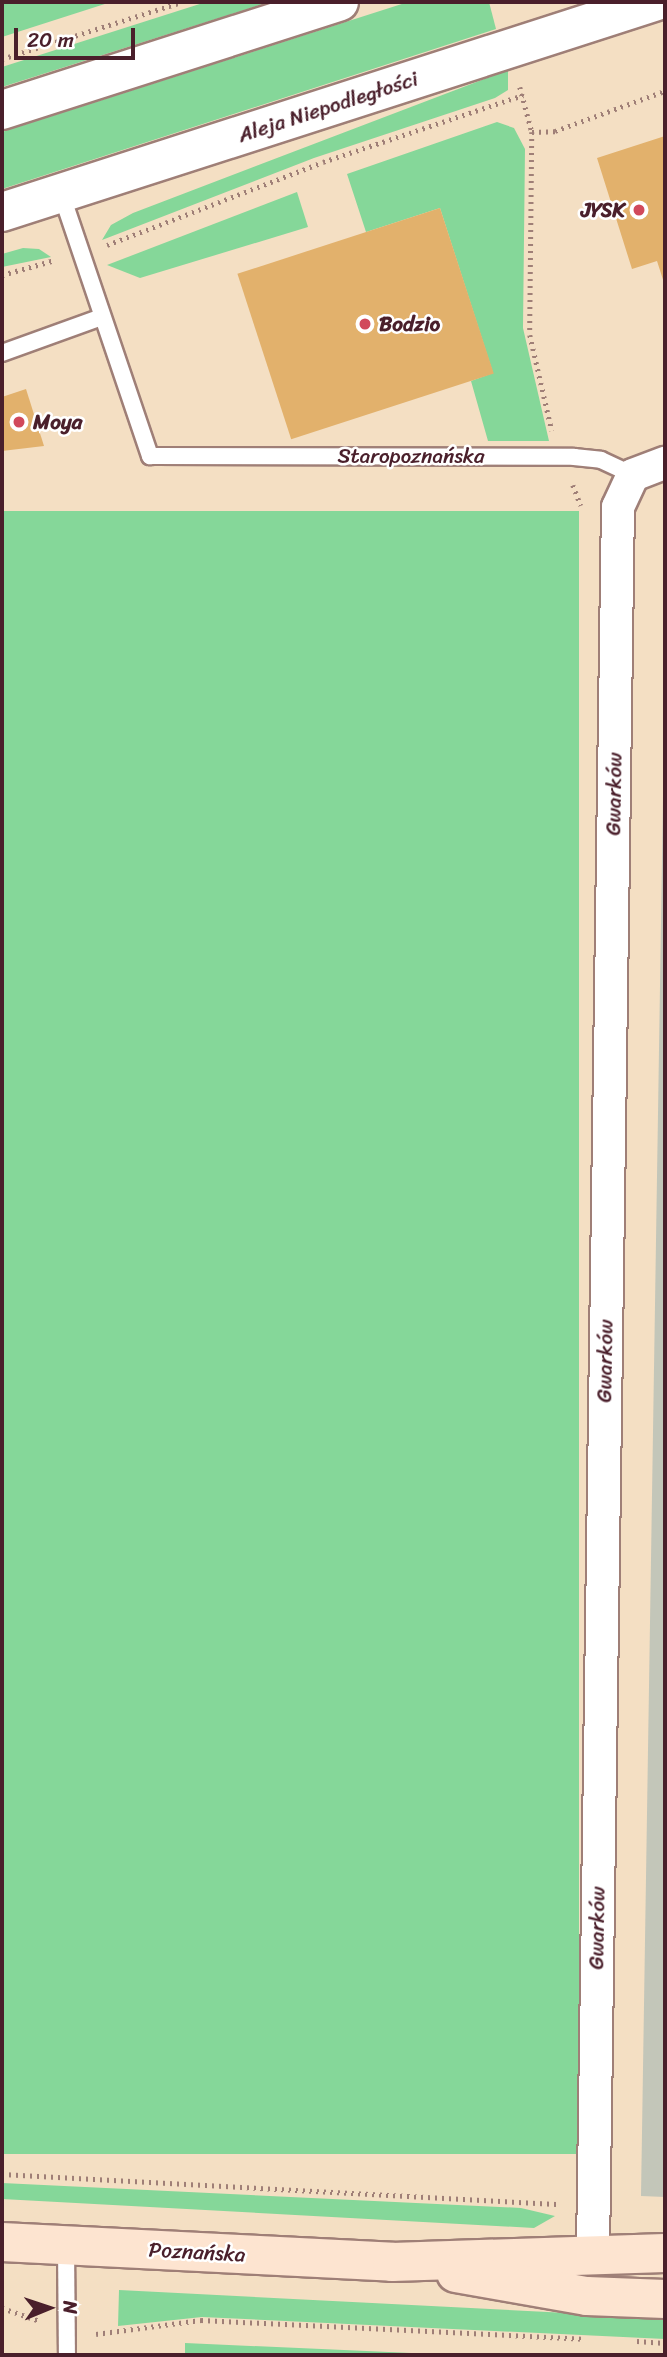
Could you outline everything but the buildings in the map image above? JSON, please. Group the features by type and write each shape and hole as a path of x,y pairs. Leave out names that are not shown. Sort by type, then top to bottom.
{"main road":[{"name":"Poznańska","path":"2,2242 392,2262 593,2251 665,2253"},
{"name":"Poznańska","path":"392,2262 587,2296 665,2300"}],"street":[{"path":"2,110 339,2"},
{"name":"Aleja Niepodległości","path":"2,212 654,2"},
{"path":"632,475 665,463"},
{"name":"Gwarków","path":"593,2251 617,539 618,507 632,475"}],"lane":[{"path":"2,354 102,317 61,193"},
{"name":"Staropoznańska","path":"102,317 150,456 561,457 601,460 632,475"},
{"path":"66,2246 67,2355"}],"path":[{"path":"2,59 182,2"},
{"path":"509,49 532,132 530,335 561,457 588,538 617,539"},
{"path":"532,132 555,131 665,91"},
{"path":"2,275 80,254 523,94"},
{"path":"2,2174 593,2206"},
{"path":"2,2308 18,2308 46,2325 51,2339 201,2320 597,2339"},
{"path":"624,2341 665,2343"}],"shaded area":[{"path":"665,668 665,2197 641,2196"}],"green space":[{"path":"2,2 111,2 2,37"},
{"path":"206,2 269,2 2,87 2,67"},
{"path":"408,2 489,2 496,29 2,189 2,132"},
{"path":"508,70 508,90 495,98 314,158 102,240 111,225 133,213"},
{"path":"497,122 514,128 525,149 523,328 549,441 488,441 471,381 493,373 440,208 366,232 347,174"},
{"path":"297,192 308,227 140,278 107,265"},
{"path":"23,248 39,249 51,257 2,267 2,254"},
{"path":"2,511 579,511 579,2154 2,2154"},
{"path":"2,2183 521,2208 555,2216 534,2228 2,2199"},
{"path":"119,2290 665,2318 665,2339 202,2317 118,2326"},
{"path":"185,2343 456,2355 185,2355"}],"place":[{"name":"JYSK","path":"639,210"},
{"name":"Bodzio","path":"365,324"},
{"name":"Moya","path":"19,422"}]}
